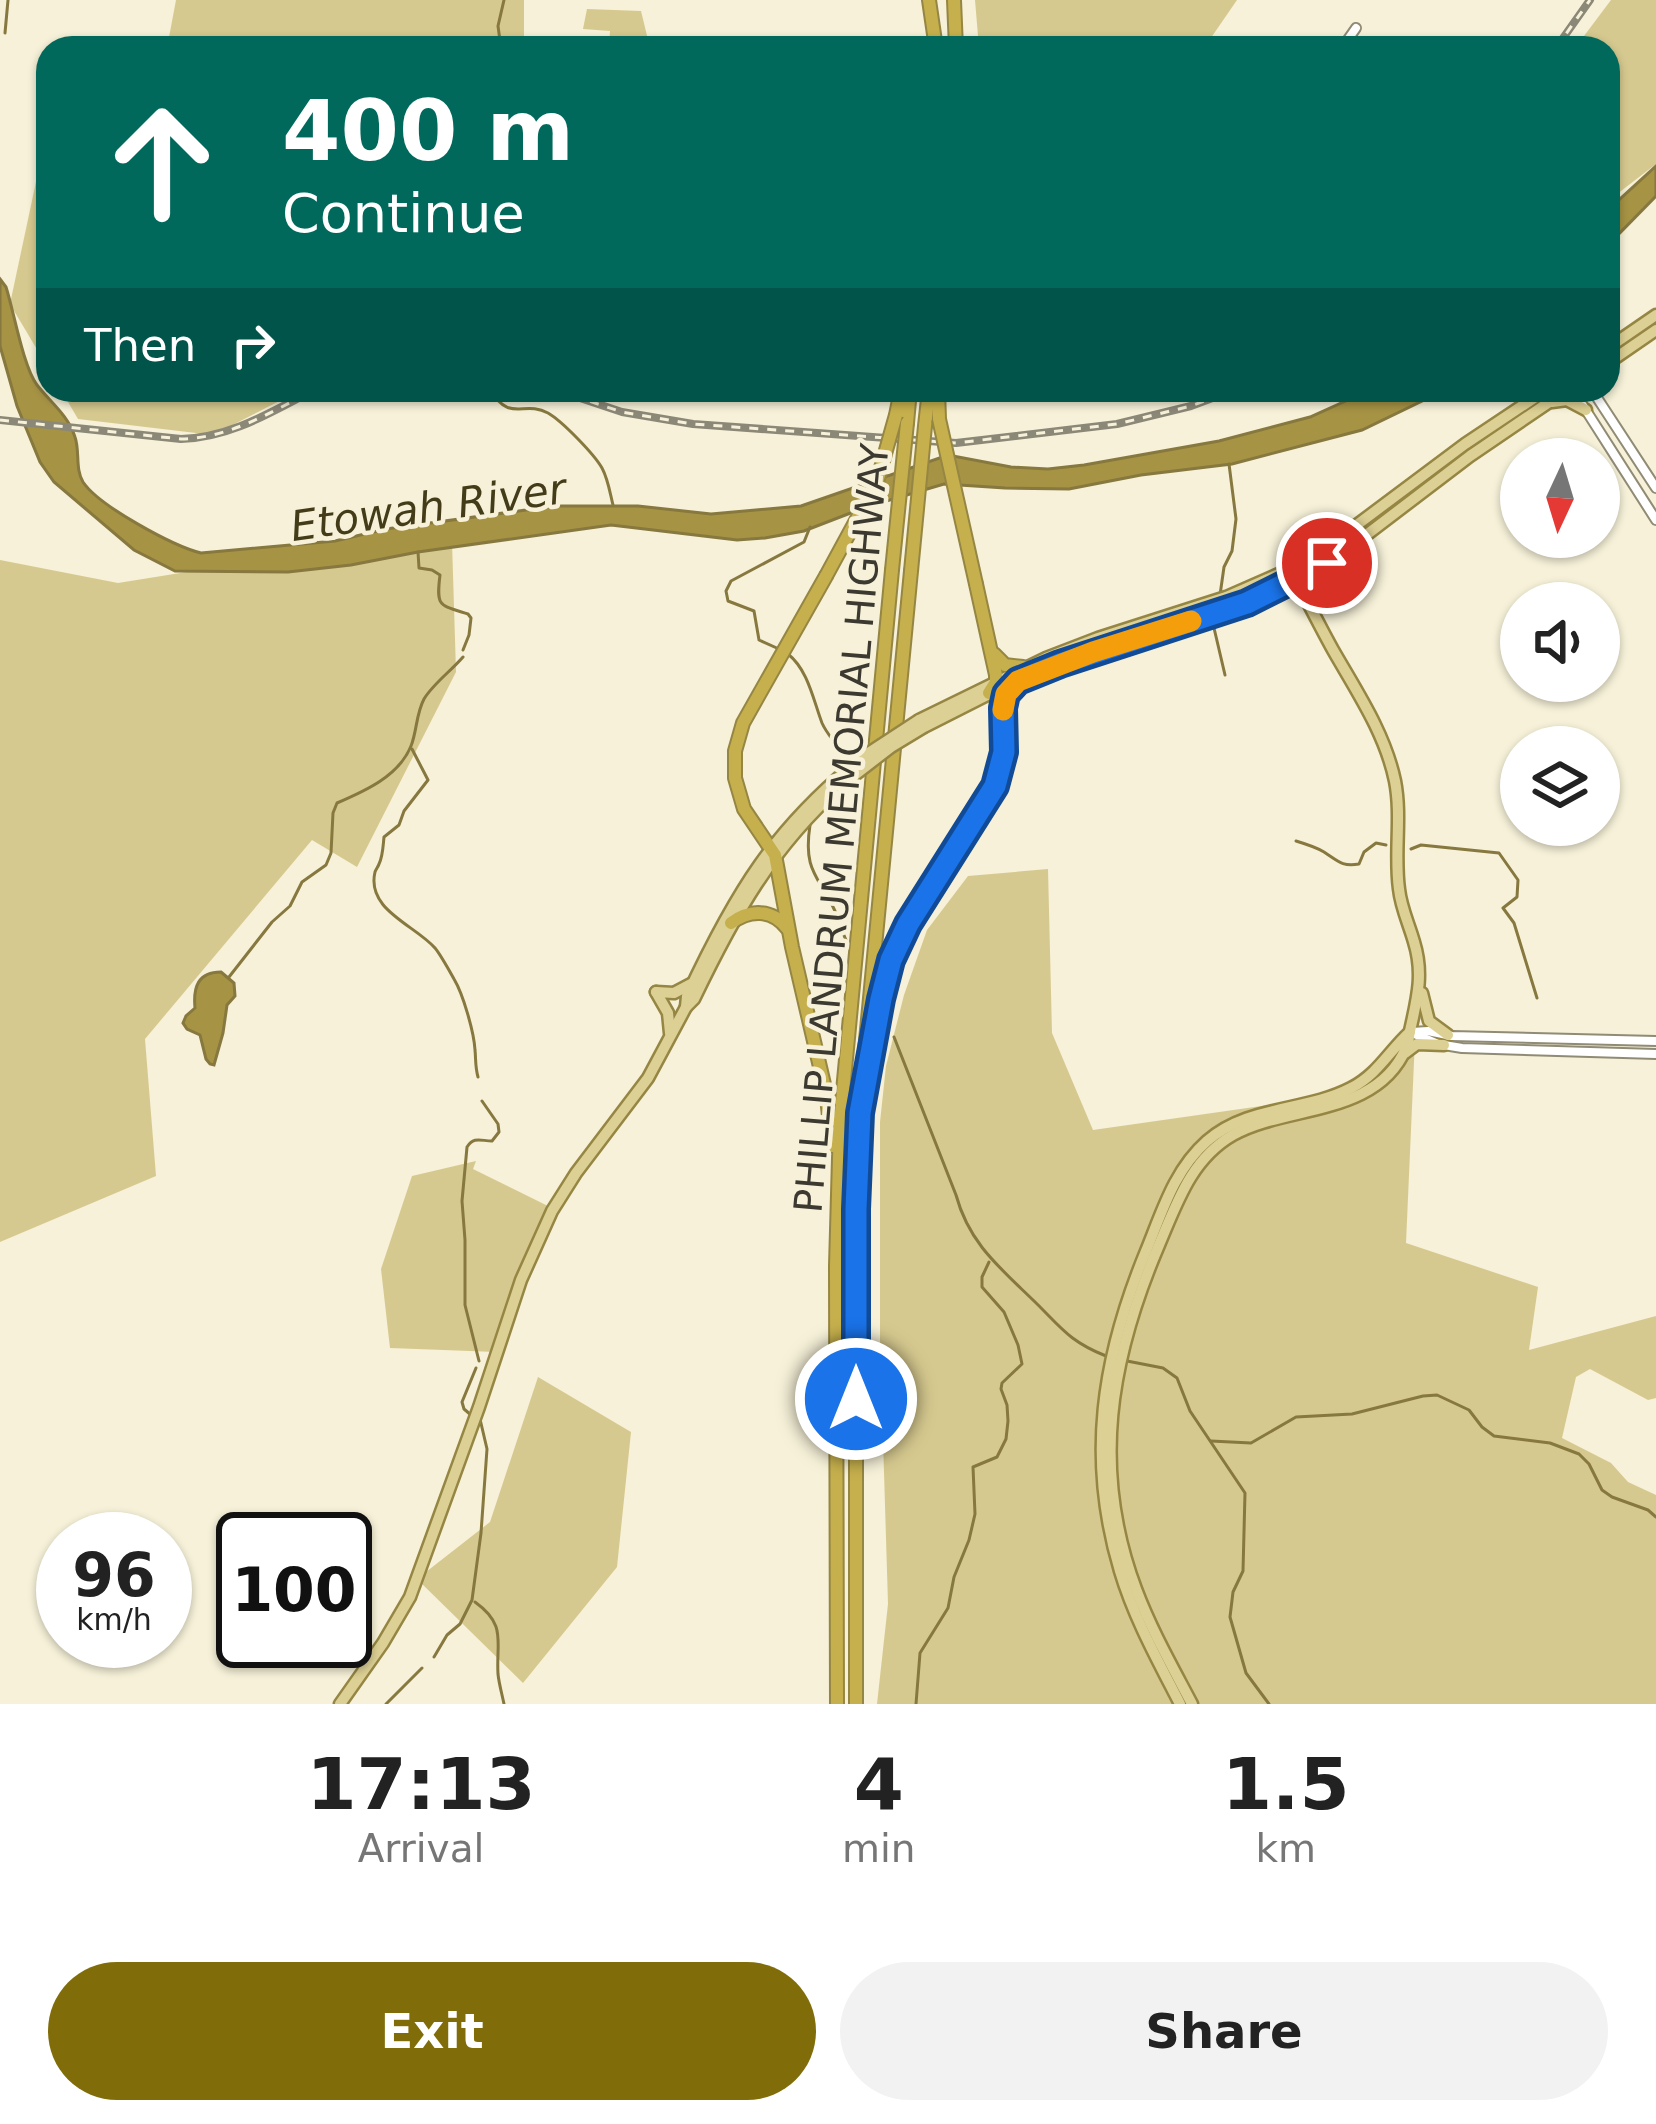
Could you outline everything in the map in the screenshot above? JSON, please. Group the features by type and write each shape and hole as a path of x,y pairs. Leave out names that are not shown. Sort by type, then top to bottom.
{"highway":[{"path":"932,0 935,36"},
{"path":"954,0 956,36"},
{"name":"PHILLIP LANDRUM MEMORIAL HIGHWAY","path":"837,1704 840,1123 903,402"},
{"name":"PHILLIP LANDRUM MEMORIAL HIGHWAY","path":"856,1704 860,1113 931,402"},
{"path":"936,402 993,652 997,680 983,692 997,698 1003,708"},
{"path":"836,1266 830,1115 770,854 739,795 734,760 742,723 877,482 901,419"},
{"path":"860,1113 891,960 914,913 995,786 1004,752 1006,694 1021,674 1001,663 993,652"},
{"path":"731,923 761,912 781,921 790,932"}],"main road":[{"path":"1620,340 1656,315"},
{"path":"1620,355 1656,331"},
{"path":"686,1007 722,922 770,854 843,778 921,723 1096,638 1293,575 1340,555 1539,402"},
{"path":"1571,402 1586,410"},
{"path":"997,680 1264,596 1293,575"},
{"path":"1293,575 1376,725 1392,769 1399,810 1399,888 1429,1021 1446,1040"},
{"path":"1264,596 1299,600 1317,621"},
{"path":"340,1704 410,1597 521,1280 552,1211 648,1078 770,854"},
{"path":"670,1038 669,1015 656,992 674,993 694,982"},
{"path":"1192,1704 1138,1618 1120,1572 1103,1482 1106,1375 1129,1292 1155,1242 1178,1174 1209,1140 1247,1117 1330,1108 1368,1089 1389,1072 1408,1045 1420,984"},
{"path":"1300,1109 1367,1078 1410,1032"},
{"path":"1402,1055 1417,1044 1446,1040"},
{"path":"1172,1676 1180,1704"}],"street":[{"path":"1350,36 1356,28"},
{"path":"1580,402 1656,520"},
{"path":"1600,402 1656,488"},
{"path":"1410,1032 1428,1031 1462,1048 1656,1054"},
{"path":"1446,1040 1656,1041"}],"shaded area":[{"path":"176,0 524,0 524,36 169,36"},
{"path":"975,0 1237,0 1212,36 978,36"},
{"path":"1611,0 1656,0 1656,164 1620,192 1620,36 1584,36"},
{"path":"587,9 641,11 647,36 610,36 610,31 583,29"},
{"path":"1656,166 1656,196 1620,233 1620,199"},
{"path":"36,182 36,348 10,304"},
{"name":"Etowah River","path":"0,279 36,383 36,402 52,402 72,429 83,482 138,524 201,553 335,541 386,529 555,506 638,506 711,514 801,506 948,455 1011,467 1084,465 1219,441 1310,417 1343,402 1420,402 1362,430 1232,464 1069,489 944,484 804,531 765,538 737,540 611,525 288,572 175,571 134,550 54,482 40,462 17,406 0,346"},
{"path":"68,402 278,402 213,435 78,419"},
{"path":"452,542 456,672 357,867 312,840 145,1039 156,1176 0,1242 0,560 118,583 255,561"},
{"path":"1048,869 1052,1033 1093,1130 1361,1092 1384,1077 1415,1039 1406,1243 1538,1287 1529,1350 1656,1316 1656,1398 1648,1400 1590,1369 1576,1377 1562,1438 1611,1463 1628,1482 1656,1495 1656,1704 877,1704 888,1604 880,1340 880,1122 886,1066 927,930 968,876"},
{"path":"221,972 234,983 235,996 227,1005 214,1065 206,1059 200,1035 183,1023 195,1008 199,982"},
{"path":"476,1161 473,1169 550,1207 496,1352 390,1348 381,1269 412,1176"},
{"path":"538,1377 631,1432 617,1567 523,1683 417,1579 490,1522"}],"waterway":[{"path":"5,33 8,0"},
{"path":"499,36 504,0"},
{"path":"500,402 548,413 569,430 602,468 613,505"},
{"path":"1218,609 1236,519 1229,464"},
{"path":"779,649 759,640 754,611 728,601 726,591 731,581 804,542 810,527"},
{"path":"418,552 419,568 440,575 442,603 471,618 463,650"},
{"path":"1216,618 1225,675"},
{"path":"788,654 805,677 822,723 846,765"},
{"path":"229,977 290,906 302,882 326,865 337,803 370,788 406,757 424,699 463,657"},
{"path":"412,749 428,780 399,825 384,837 374,885 385,907 435,948 454,979 470,1024 478,1077"},
{"path":"810,825 810,863 846,940"},
{"path":"1296,841 1348,865 1359,864 1364,852 1376,843 1386,845"},
{"path":"1411,849 1421,845 1499,853 1518,880 1517,897 1503,908 1514,923 1537,998"},
{"path":"894,1037 977,1241 1065,1332 1106,1356"},
{"path":"479,1361 465,1305 462,1201 467,1147 475,1140 492,1141 499,1132 482,1101"},
{"path":"916,1704 920,1653 948,1608 969,1540 975,1514 973,1467 997,1457 1006,1439 1002,1383 1022,1364 1004,1312 982,1287 989,1262"},
{"path":"1127,1361 1163,1368 1177,1378 1190,1411 1245,1493 1243,1571 1233,1592 1230,1617 1246,1673 1269,1704"},
{"path":"471,1415 462,1402 476,1368"},
{"path":"1211,1441 1251,1443 1296,1417 1352,1414 1437,1395 1469,1410 1494,1436 1550,1443 1579,1454 1602,1490 1656,1517"},
{"path":"434,1657 472,1600 487,1449 480,1419"},
{"path":"475,1602 496,1626 504,1704"},
{"path":"386,1704 422,1668"}],"railway":[{"path":"1564,36 1590,0"},
{"path":"0,420 199,438 250,422 290,402"},
{"path":"592,402 693,424 956,443 1117,424 1202,402"}],"slow traffic":[{"path":"1003,710 1006,694 1018,681 1191,621"}],"route":[{"path":"856,1399 860,1113 881,999 891,960 908,924 995,786 1004,752 1006,694 1018,681 1118,643 1247,603 1327,563"}]}
